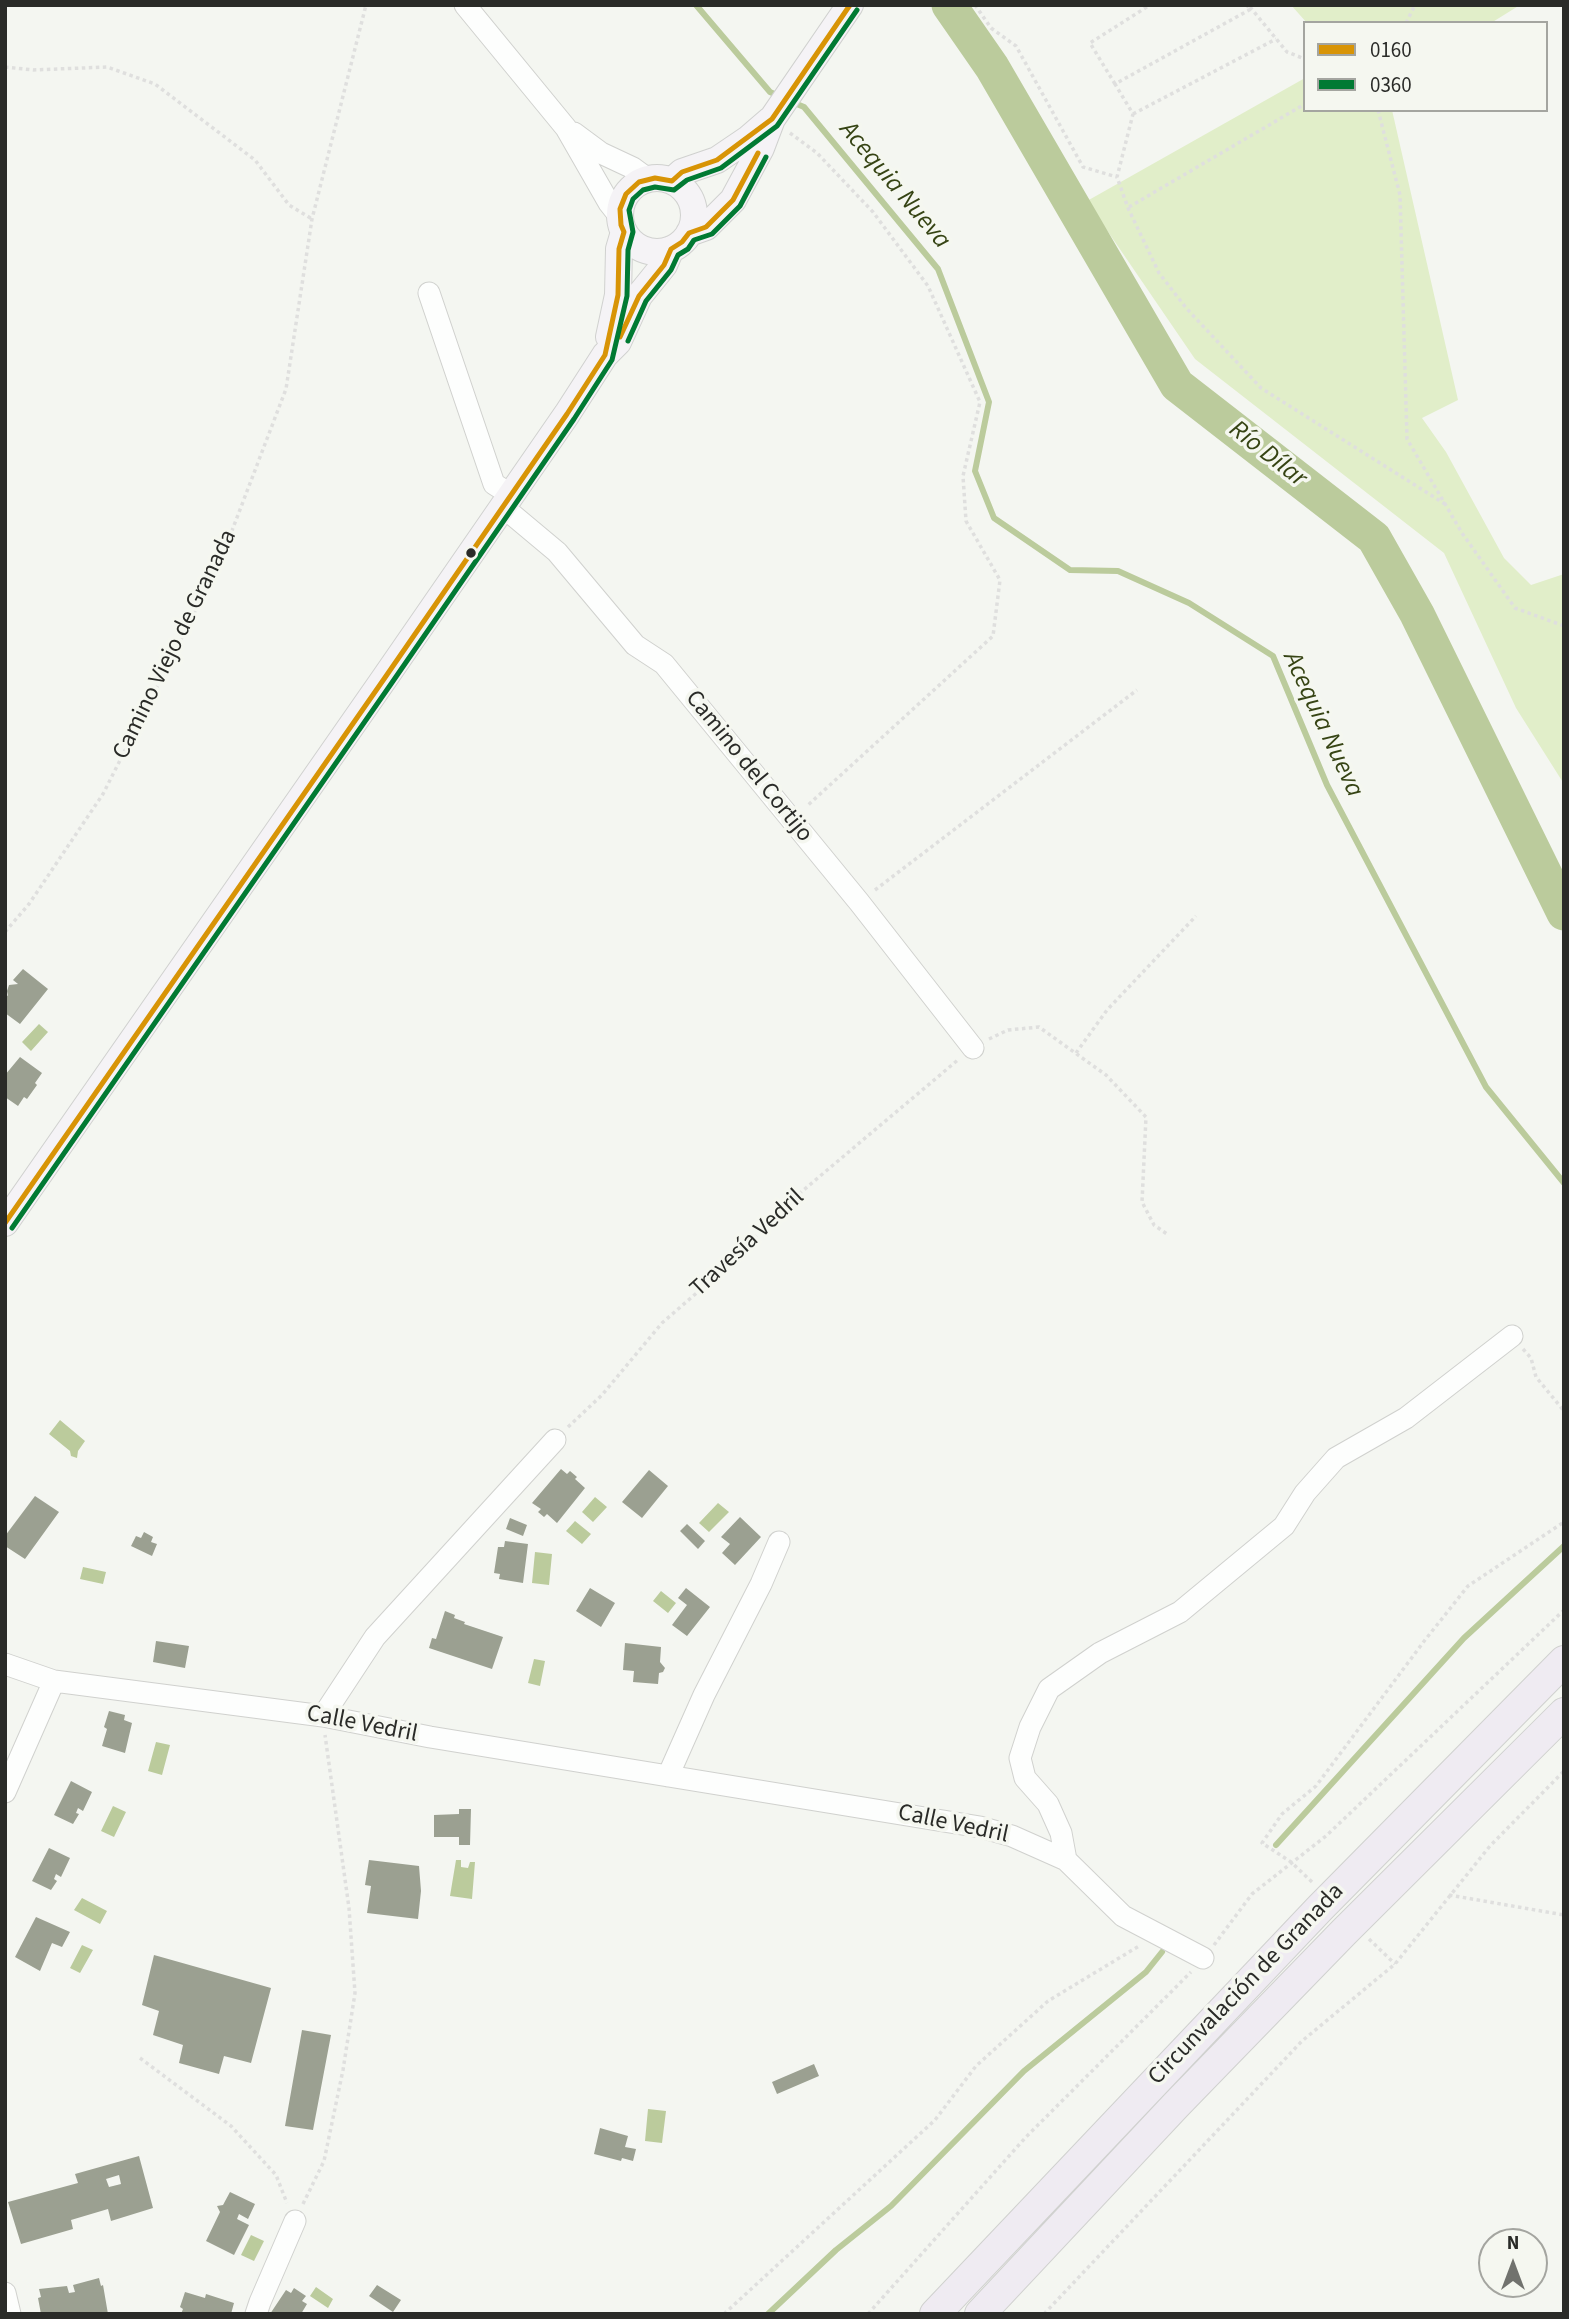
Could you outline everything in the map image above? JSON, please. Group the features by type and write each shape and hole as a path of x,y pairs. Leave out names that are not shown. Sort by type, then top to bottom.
{"highway":[{"name":"Circunvalación de Granada","path":"935,2314 1244,1987 1564,1661"},
{"name":"Circunvalación de Granada","path":"980,2314 1326,1951 1564,1713"}],"main road":[{"path":"605,355 618,295 622,201 626,194 632,187 717,160 748,139 774,115 850,5"},
{"path":"622,224 634,244 657,252 706,227 733,200 761,148 774,115"},
{"path":"5,1223 377,690 605,355 618,342 641,292 664,265 694,217 692,202 685,191 660,180"}],"street":[{"path":"465,5 566,128 622,224"},
{"path":"566,128 601,153 660,180"},
{"name":"Camino del Cortijo","path":"429,293 494,484 557,552 635,645 664,664 859,902 973,1048"},
{"path":"1066,1860 1061,1833 1048,1804 1025,1779 1020,1758 1030,1727 1049,1689 1100,1653 1180,1612 1284,1526 1305,1493 1336,1458 1406,1418 1512,1336"},
{"path":"323,1716 374,1637 555,1440"},
{"path":"668,1776 704,1695 761,1584 779,1542"},
{"name":"Calle Vedril","path":"5,1664 54,1681 323,1716 430,1737 980,1827 1012,1836 1066,1860 1123,1916 1203,1958"},
{"path":"5,1792 54,1681"},
{"path":"256,2314 295,2221"},
{"path":"5,2293 10,2314"}],"path":[{"name":"Camino Viejo de Granada","path":"5,932 29,904 103,794 220,562 286,389 312,219 366,5"},
{"path":"975,5 991,28 1016,46 1083,167 1117,177"},
{"path":"1150,5 1090,43 1133,114 1117,177 1128,208 1159,273 1187,309 1261,388 1445,505"},
{"path":"1407,21 1415,5"},
{"path":"1115,84 1249,6 1287,52 1303,59"},
{"path":"1133,114 1276,39"},
{"path":"5,67 33,70 107,67 155,84 255,160 289,205 312,219"},
{"path":"1128,208 1303,105"},
{"path":"1379,112 1400,195 1407,439 1462,533 1515,608 1564,626"},
{"path":"774,115 817,153 873,212 928,286 980,402 963,476 966,521 1000,580 993,636 791,821"},
{"path":"859,902 1137,690"},
{"path":"1076,1053 1107,1010 1196,916"},
{"name":"Travesía Vedril","path":"555,1440 602,1395 662,1324 730,1264 781,1209 973,1048 1008,1030 1039,1027 1106,1074 1146,1117 1142,1202 1154,1224 1167,1234"},
{"path":"1512,1336 1531,1358 1536,1377 1564,1411"},
{"path":"1312,1883 1291,1862 1262,1843 1282,1814 1316,1786 1424,1640 1468,1586 1564,1522"},
{"path":"295,2221 324,2161 343,2070 355,1993 349,1908 323,1716"},
{"path":"1044,2314 1302,2041 1395,1964 1490,1846 1564,1771"},
{"path":"1450,1895 1564,1915"},
{"path":"724,2314 935,2120 976,2066 1048,2001 1158,1934"},
{"path":"1369,1939 1395,1964"},
{"path":"140,2059 231,2126 276,2175 295,2221"}],"shaded area":[{"path":"1291,5 1520,5 1494,21 1305,21"},
{"path":"1303,79 1303,112 1392,112 1458,400 1422,418 1446,452 1504,558 1531,585 1564,574 1564,784 1516,708 1444,553 1195,359 1087,201"},
{"path":"39,1024 48,1032 31,1051 22,1042"},
{"path":"60,1420 85,1441 77,1458 71,1456 70,1451 49,1434"},
{"path":"595,1497 607,1507 593,1522 582,1512"},
{"path":"718,1503 729,1512 709,1532 699,1523"},
{"path":"575,1521 591,1534 582,1544 566,1531"},
{"path":"535,1552 552,1554 549,1585 532,1583"},
{"path":"83,1567 106,1572 103,1584 80,1579"},
{"path":"661,1591 676,1603 668,1613 653,1601"},
{"path":"534,1659 545,1661 540,1686 528,1683"},
{"path":"156,1742 170,1745 162,1775 148,1771"},
{"path":"113,1806 126,1812 114,1837 101,1831"},
{"path":"456,1860 461,1860 461,1867 468,1868 470,1862 475,1862 472,1899 450,1896"},
{"path":"82,1898 107,1911 100,1924 74,1910"},
{"path":"82,1945 93,1950 80,1973 70,1968"},
{"path":"648,2109 666,2111 662,2143 645,2141"},
{"path":"251,2235 264,2241 254,2261 241,2255"},
{"path":"316,2287 333,2299 328,2308 310,2296"}],"building":[{"path":"23,969 48,989 20,1024 5,1013 5,994 8,996 9,985 18,984 13,980"},
{"path":"20,1057 42,1073 27,1099 24,1097 18,1106 5,1097 5,1075"},
{"path":"561,1469 567,1474 570,1471 585,1488 557,1523 547,1514 544,1517 538,1512 541,1509 532,1503"},
{"path":"649,1470 668,1486 642,1518 622,1502"},
{"path":"35,1496 59,1512 25,1559 5,1546 5,1536"},
{"path":"740,1517 761,1537 735,1565 722,1553 730,1544 721,1537"},
{"path":"510,1518 527,1525 523,1536 506,1529"},
{"path":"687,1524 705,1541 698,1549 680,1531"},
{"path":"144,1532 153,1537 151,1542 157,1544 152,1556 131,1546 136,1536 141,1538"},
{"path":"505,1541 528,1544 523,1583 499,1579 500,1574 494,1573 498,1547 504,1547"},
{"path":"590,1588 615,1603 601,1627 576,1611"},
{"path":"686,1588 710,1607 687,1636 672,1625 687,1605 678,1598"},
{"path":"445,1611 455,1615 454,1618 465,1622 464,1624 503,1637 492,1669 429,1648 432,1638 436,1639"},
{"path":"156,1641 189,1646 185,1668 153,1662"},
{"path":"625,1643 661,1647 660,1662 665,1668 659,1673 658,1684 633,1682 634,1671 623,1670"},
{"path":"109,1711 125,1715 124,1720 132,1723 125,1753 102,1746"},
{"path":"71,1781 92,1792 83,1811 78,1808 76,1813 79,1814 73,1824 54,1815"},
{"path":"459,1809 471,1809 470,1845 459,1845 459,1837 434,1837 434,1815 459,1814"},
{"path":"49,1848 70,1858 61,1877 56,1874 54,1879 57,1881 51,1890 32,1881"},
{"path":"369,1860 419,1866 421,1891 418,1919 367,1913 371,1886 365,1885"},
{"path":"36,1917 70,1932 62,1947 52,1943 40,1971 15,1957"},
{"path":"154,1955 271,1988 251,2063 224,2056 219,2074 179,2063 183,2045 153,2035 159,2011 142,2005"},
{"path":"302,2030 331,2035 313,2130 285,2126"},
{"path":"814,2064 819,2076 777,2094 772,2082"},
{"path":"600,2128 628,2136 625,2147 636,2149 633,2161 622,2158 621,2161 594,2154"},
{"path":"139,2156 153,2208 111,2221 108,2209 71,2220 73,2229 21,2244 8,2202 78,2183 75,2174","holes":["119,2175 121,2184 109,2187 106,2179"]},
{"path":"230,2192 255,2204 248,2219 239,2214 237,2219 249,2225 234,2255 206,2241 220,2212 217,2206 223,2205"},
{"path":"99,2278 101,2286 103,2285 108,2314 41,2314 39,2289 67,2286 69,2293 75,2292 73,2285"},
{"path":"377,2285 401,2300 393,2312 369,2296"},
{"path":"294,2288 306,2296 302,2301 307,2304 301,2314 270,2314 286,2290 291,2293"},
{"path":"185,2292 205,2298 206,2294 234,2303 231,2314 181,2314 183,2309 180,2307"}],"waterway":[{"name":"Acequia Nueva","path":"696,5 770,92 779,96"},
{"name":"Río Dílar","path":"949,5 992,67 1177,385 1374,538 1417,614 1564,913"},
{"name":"Acequia Nueva","path":"792,102 804,107 938,269 989,402 975,471 994,518 1070,570 1118,571 1189,603 1273,656 1327,785 1486,1087 1564,1183"},
{"path":"1276,1845 1464,1638 1564,1546"},
{"path":"768,2314 836,2250 891,2206 1024,2071 1146,1972 1162,1952"}],"transit line":[{"name":"0160","path":"5,1223 384,679 605,355 618,295 619,249 624,232 620,209 626,194 639,182 655,178 672,181 682,172 717,160 772,119 850,5"},
{"name":"0360","path":"12,1228 391,684 612,360 627,296 628,250 633,232 629,210 633,199 643,190 655,187 674,190 687,180 721,168 777,126 857,10"},
{"name":"0160","path":"620,337 639,296 664,265 671,249 689,233 706,227 733,200 758,153"},
{"name":"0360","path":"628,341 646,301 671,270 678,255 688,249 694,240 712,234 740,206 766,157"}]}
